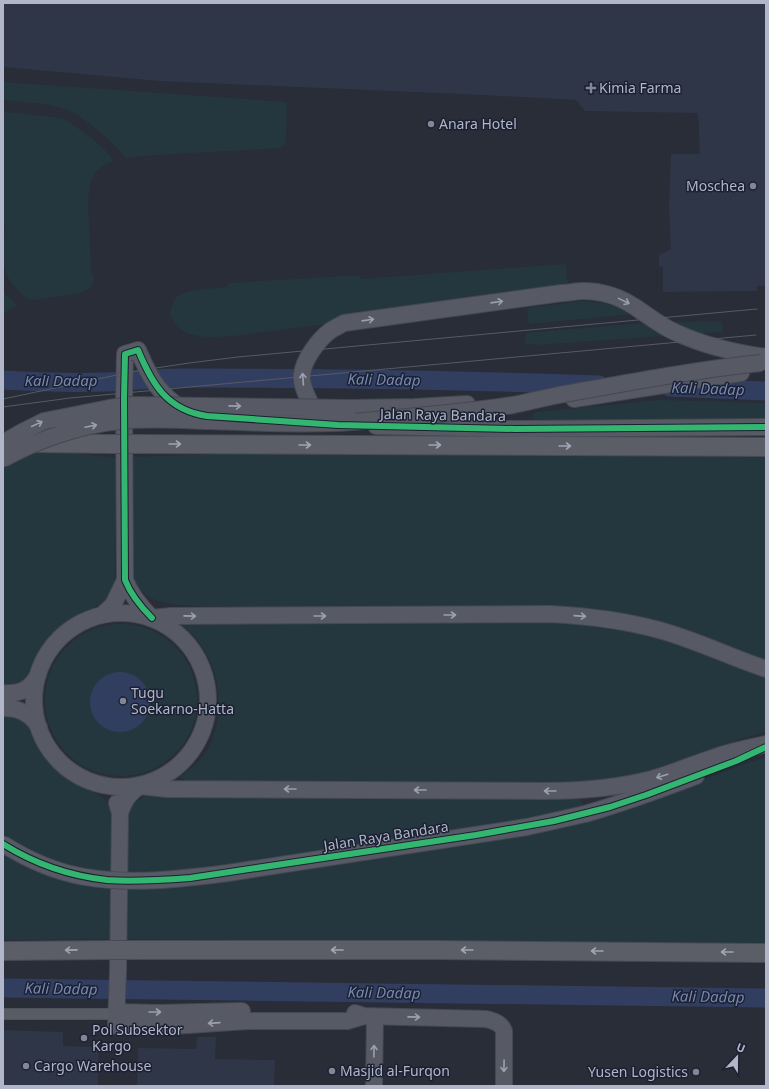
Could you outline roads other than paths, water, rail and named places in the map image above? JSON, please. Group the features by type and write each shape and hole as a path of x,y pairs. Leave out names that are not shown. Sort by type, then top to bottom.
{"main road":[{"path":"3,443 766,447"},
{"path":"3,951 435,950 766,953"}],"street":[{"path":"338,425 320,414 309,403 304,389 302,375 309,356 317,344 331,330 344,323 584,291 613,296 635,306 675,333 689,339 731,351 764,363"},
{"name":"Jalan Raya Bandara","path":"125,580 125,354 140,356 154,383 176,406 202,416 338,425 515,429 766,427"},
{"path":"3,443 44,421 132,405 349,408 558,402 741,373 764,363"},
{"name":"Jalan Raya Bandara","path":"3,459 42,440 91,426 119,421 155,420 280,424 340,423 478,410 651,378 738,365 764,363"},
{"path":"102,615 113,605 125,580"},
{"path":"125,580 129,590 137,602 152,618"},
{"path":"40,730 34,701 42,664 53,647 66,634 82,622 102,615 112,613 135,614 152,618 173,630 192,650 207,681 207,720 200,737 190,753 177,766 152,782 140,786 129,794 124,801 120,813 116,1012"},
{"path":"152,618 171,616 550,614 587,616 630,623 660,630 686,638 742,661 766,669"},
{"path":"3,693 15,693 24,690 33,683 39,673"},
{"path":"3,708 16,708 35,720 49,749 61,764 75,774 89,782 102,786 120,788 140,786 167,789 537,791 589,789 650,780 734,751 766,744"},
{"name":"Jalan Raya Bandara","path":"3,844 17,853 41,864 84,877 108,880 158,880 190,878 527,827 585,814 646,795 736,761 766,747"},
{"path":"102,786 111,793 116,801 120,813"},
{"path":"3,1014 159,1012 248,1016 347,1011 370,1016 486,1019 499,1023 503,1027 504,1086"},
{"path":"370,1016 374,1086"}],"water":[{"path":"120,672 137,677 145,685 150,702 145,719 137,727 120,732 103,727 95,719 90,702 95,685 103,677"}],"waterway":[{"name":"Kali Dadap","path":"3,380 41,382 106,382 172,378 286,378 599,385"},
{"name":"Kali Dadap","path":"670,387 766,391"},
{"name":"Kali Dadap","path":"3,988 766,998"}],"tram line":[{"path":"3,399 136,371 238,357 757,309"},
{"path":"3,407 70,398 756,335"}],"place":[{"name":"Kimia Farma","path":"591,88"},
{"name":"Anara Hotel","path":"431,124"},
{"name":"Moschea","path":"753,186"},
{"name":"Tugu Soekarno-Hatta","path":"123,701"},
{"name":"Pol Subsektor Kargo","path":"84,1038"},
{"name":"Cargo Warehouse","path":"26,1066"},
{"name":"Masjid al-Furqon","path":"332,1071"},
{"name":"Yusen Logistics","path":"696,1072"}]}
